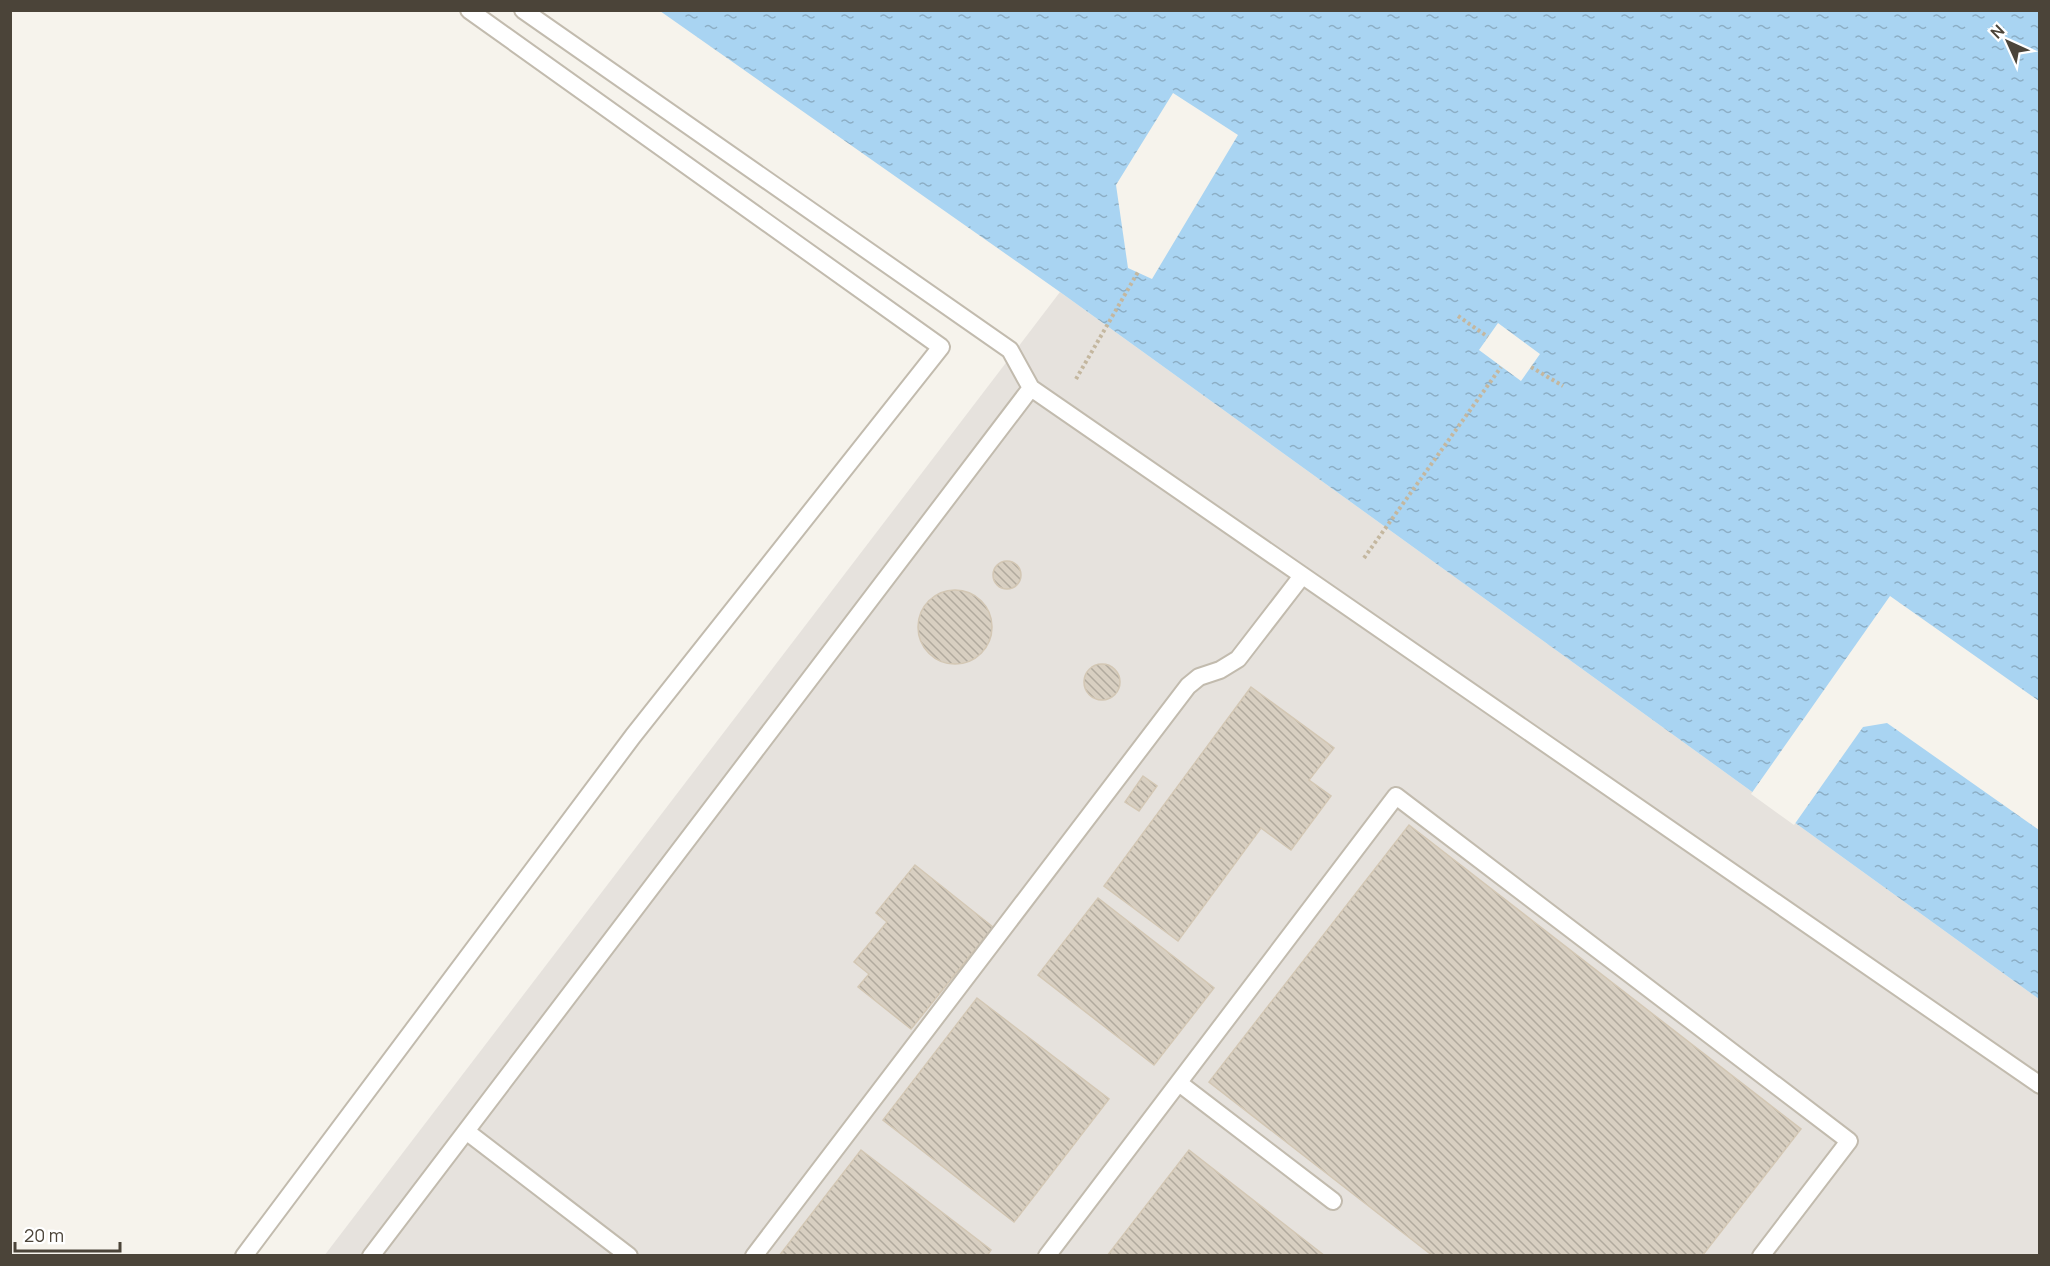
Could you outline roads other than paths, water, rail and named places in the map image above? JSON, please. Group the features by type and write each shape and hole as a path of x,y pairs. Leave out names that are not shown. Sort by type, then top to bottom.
{"lane":[{"path":"244,1256 633,736 941,347 469,10"},
{"path":"523,10 1010,350 1031,388 2040,1085"},
{"path":"371,1256 1031,388"},
{"path":"754,1256 1188,686 1199,677 1230,665 1238,659 1302,576"},
{"path":"1047,1256 1396,796 1849,1141 1761,1256"},
{"path":"1179,1083 1334,1201"},
{"path":"466,1131 629,1256"}],"water":[{"path":"660,11 2039,11 2039,999 1060,292"}]}
